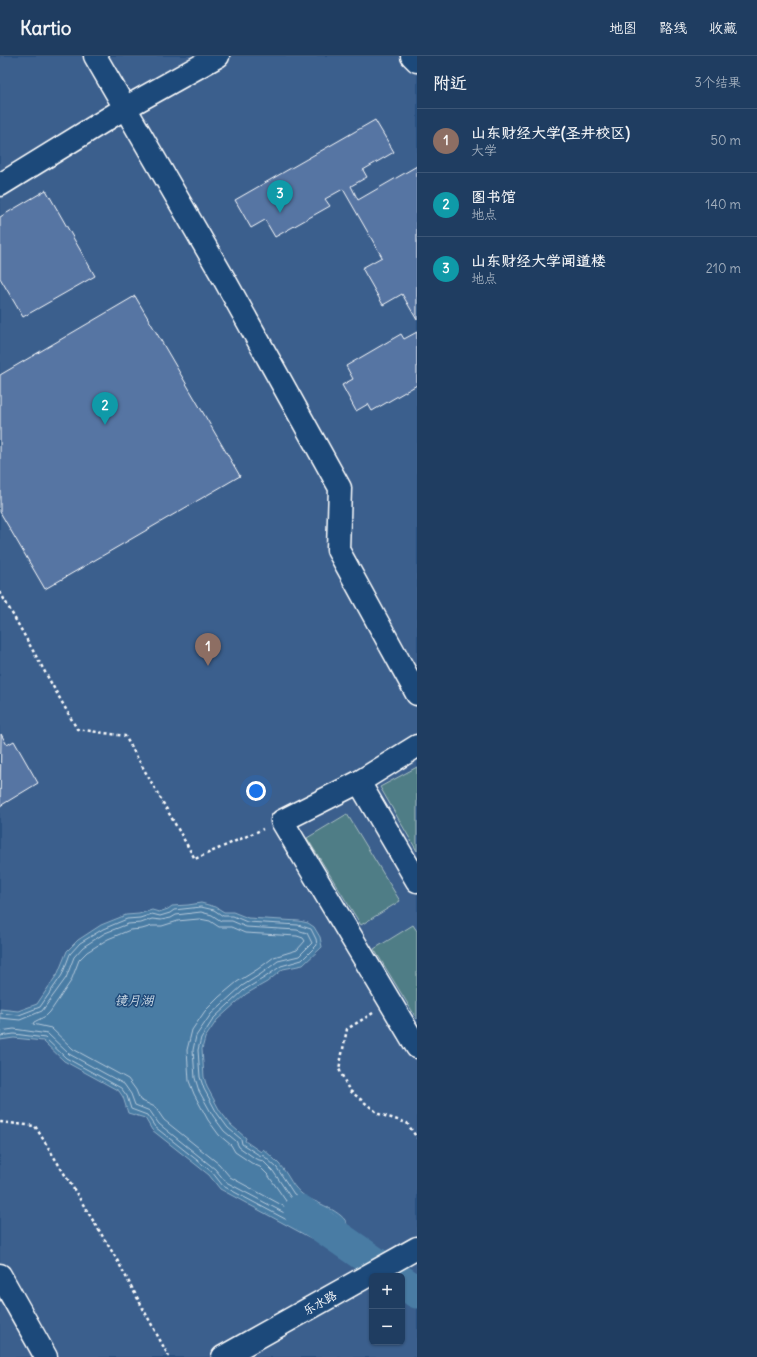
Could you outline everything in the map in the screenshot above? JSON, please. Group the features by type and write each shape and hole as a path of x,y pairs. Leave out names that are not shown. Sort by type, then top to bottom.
{"street":[{"path":"95,56 223,277 340,488 338,550 417,694"},
{"path":"0,186 125,108 218,56"},
{"path":"412,56 417,61"},
{"path":"417,746 359,782 282,821 417,1047"},
{"path":"359,782 417,882"},
{"name":"乐水路","path":"223,1357 411,1252"},
{"path":"0,1275 46,1357"}],"path":[{"path":"0,592 77,728 125,736 195,859 282,821"},
{"path":"391,1003 347,1029 339,1069 349,1090 379,1114 407,1123 417,1138"},
{"path":"0,1122 35,1126 116,1258 169,1357"}],"shaded area":[{"path":"0,56 417,56 417,1357 0,1357"}],"green space":[{"path":"417,767 417,851 380,787"},
{"path":"347,814 400,901 361,925 307,838"},
{"path":"413,925 417,931 417,1019 374,949"}],"water":[{"name":"镜月湖","path":"201,903 216,907 224,912 233,912 248,918 299,921 308,923 314,927 320,937 322,947 303,965 283,969 267,982 246,994 217,1020 205,1038 202,1049 204,1077 207,1087 220,1111 231,1125 246,1138 245,1141 261,1152 263,1149 273,1158 283,1168 301,1193 332,1210 347,1223 347,1228 329,1241 321,1243 220,1189 209,1175 152,1130 145,1118 128,1113 123,1097 119,1091 64,1061 43,1041 14,1038 0,1040 0,1009 18,1011 37,1004 58,973 67,951 78,940 101,925 126,915 139,914 152,910 159,912 172,906"}],"building":[{"path":"375,120 394,152 363,170 367,177 351,186 358,200 417,166 417,320 402,294 383,305 362,268 382,257 343,189 325,199 330,206 275,237 265,220 251,228 235,200"},
{"path":"46,190 95,276 23,317 0,278 0,217"},
{"path":"135,296 240,476 45,589 0,512 0,375"},
{"path":"417,332 417,385 372,411 368,404 356,411 342,385 353,379 346,366 401,334 404,339"},
{"path":"1,734 7,745 14,741 38,783 0,806"}],"waterway":[{"path":"300,1211 390,1273"},
{"path":"405,1284 417,1292"}],"place":[{"name":"山东财经大学闻道楼","path":"280,213"},
{"name":"图书馆","path":"105,425"},
{"name":"山东财经大学(圣井校区)","path":"208,666"}]}
